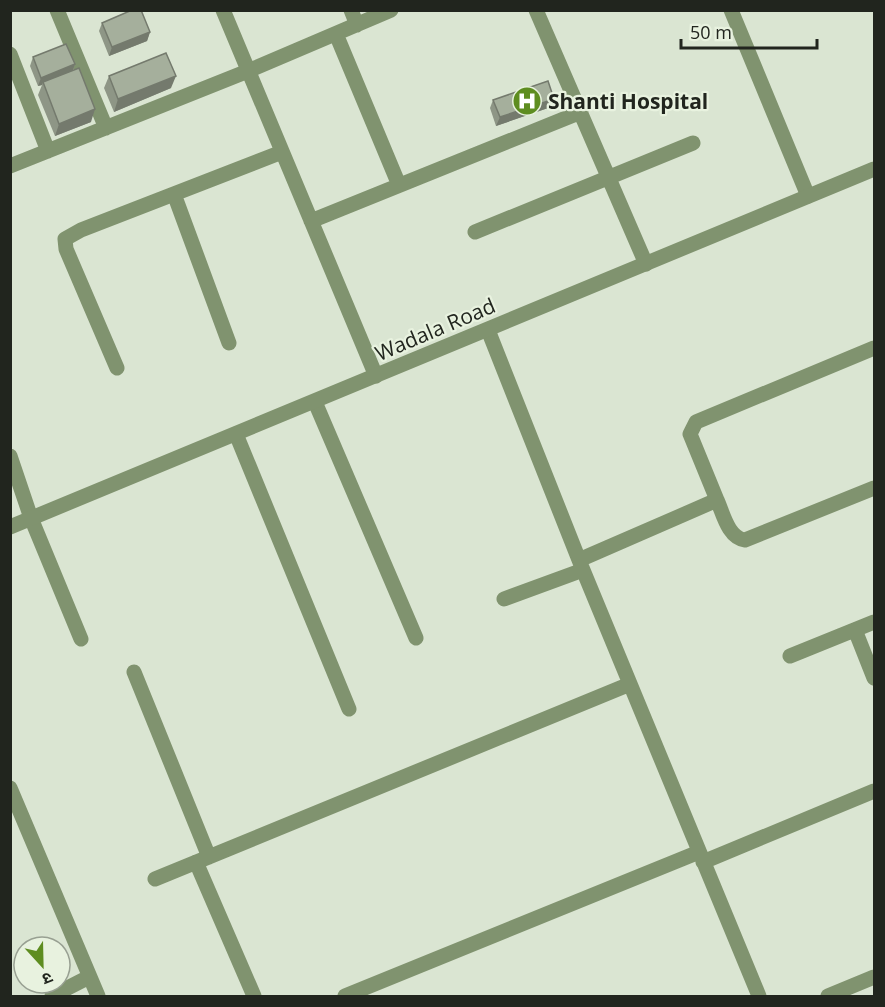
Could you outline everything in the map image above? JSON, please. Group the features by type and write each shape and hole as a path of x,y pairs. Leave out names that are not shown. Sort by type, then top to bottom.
{"street":[{"path":"57,10 106,128"},
{"path":"223,10 376,376"},
{"path":"10,166 336,34 354,18 391,10"},
{"path":"536,10 646,264"},
{"path":"731,10 808,196"},
{"path":"336,34 399,185"},
{"path":"10,54 48,152"},
{"path":"311,221 581,112"},
{"path":"475,232 693,143"},
{"path":"117,368 66,249 65,239 81,230 282,152"},
{"name":"Wadala Road","path":"10,527 874,169"},
{"path":"174,194 229,343"},
{"path":"488,330 581,565 759,996"},
{"path":"874,348 696,422 690,434 732,533 738,539 745,540 874,488"},
{"path":"315,402 416,638"},
{"path":"236,435 349,709"},
{"path":"10,456 31,518 81,639"},
{"path":"504,599 717,500"},
{"path":"790,656 874,622"},
{"path":"855,630 874,678"},
{"path":"134,672 254,996"},
{"path":"155,879 630,684"},
{"path":"10,788 98,996"},
{"path":"345,996 874,791"},
{"path":"52,996 89,977"},
{"path":"828,996 874,977"}],"building":[{"path":"132,10 141,10 150,32 112,47 102,23"},
{"path":"66,44 75,64 41,78 33,57"},
{"path":"166,53 176,76 118,99 109,76"},
{"path":"79,68 95,109 59,124 43,82"},
{"path":"548,81 554,99 500,117 493,100"}],"place":[{"name":"Shanti Hospital","path":"527,101"}]}
